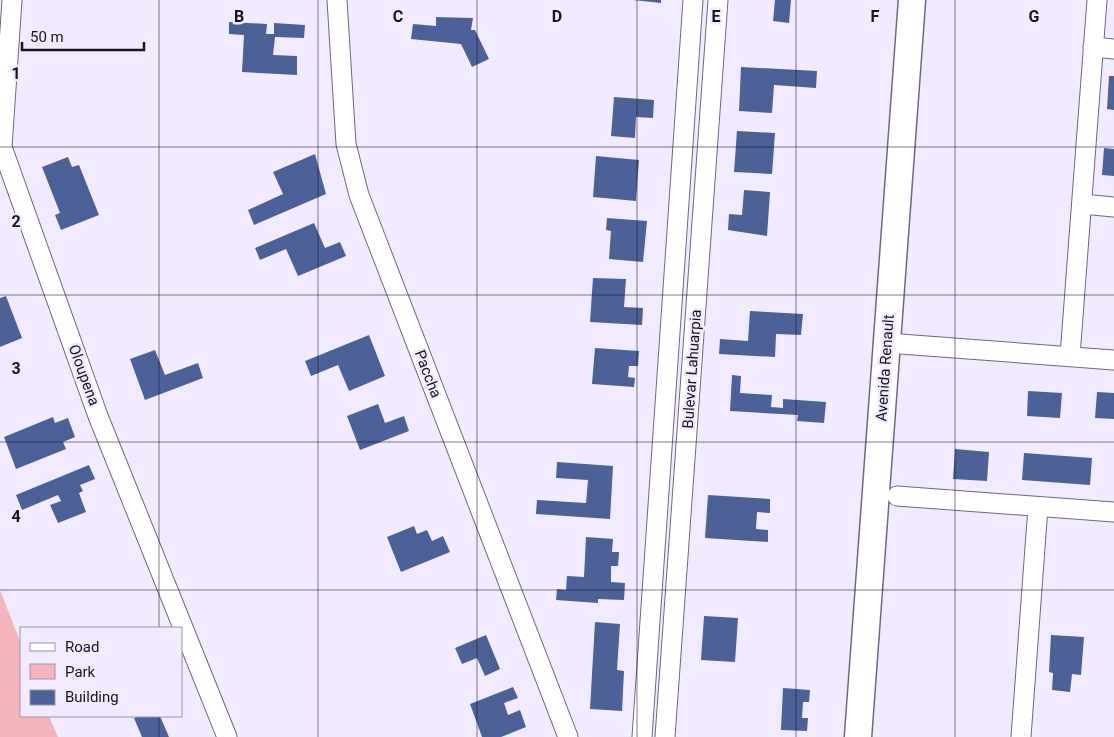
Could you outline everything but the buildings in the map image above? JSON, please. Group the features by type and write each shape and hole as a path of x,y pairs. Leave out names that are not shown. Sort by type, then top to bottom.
{"street":[{"name":"Oloupena","path":"12,0 2,147 98,416 227,737"},
{"name":"Paccha","path":"337,0 346,144 359,195 568,737"},
{"path":"642,737 693,0"},
{"name":"Bulevar Lahuarpia","path":"665,737 718,0"},
{"name":"Avenida Renault","path":"858,737 912,0"},
{"path":"1070,356 1097,0"},
{"path":"1093,47 1114,48"},
{"path":"1082,204 1114,207"},
{"path":"887,343 1114,360"},
{"path":"897,496 1114,512"},
{"path":"1021,737 1038,507"}],"green space":[{"path":"0,590 20,641 20,717 49,717 58,737 0,737"}]}
